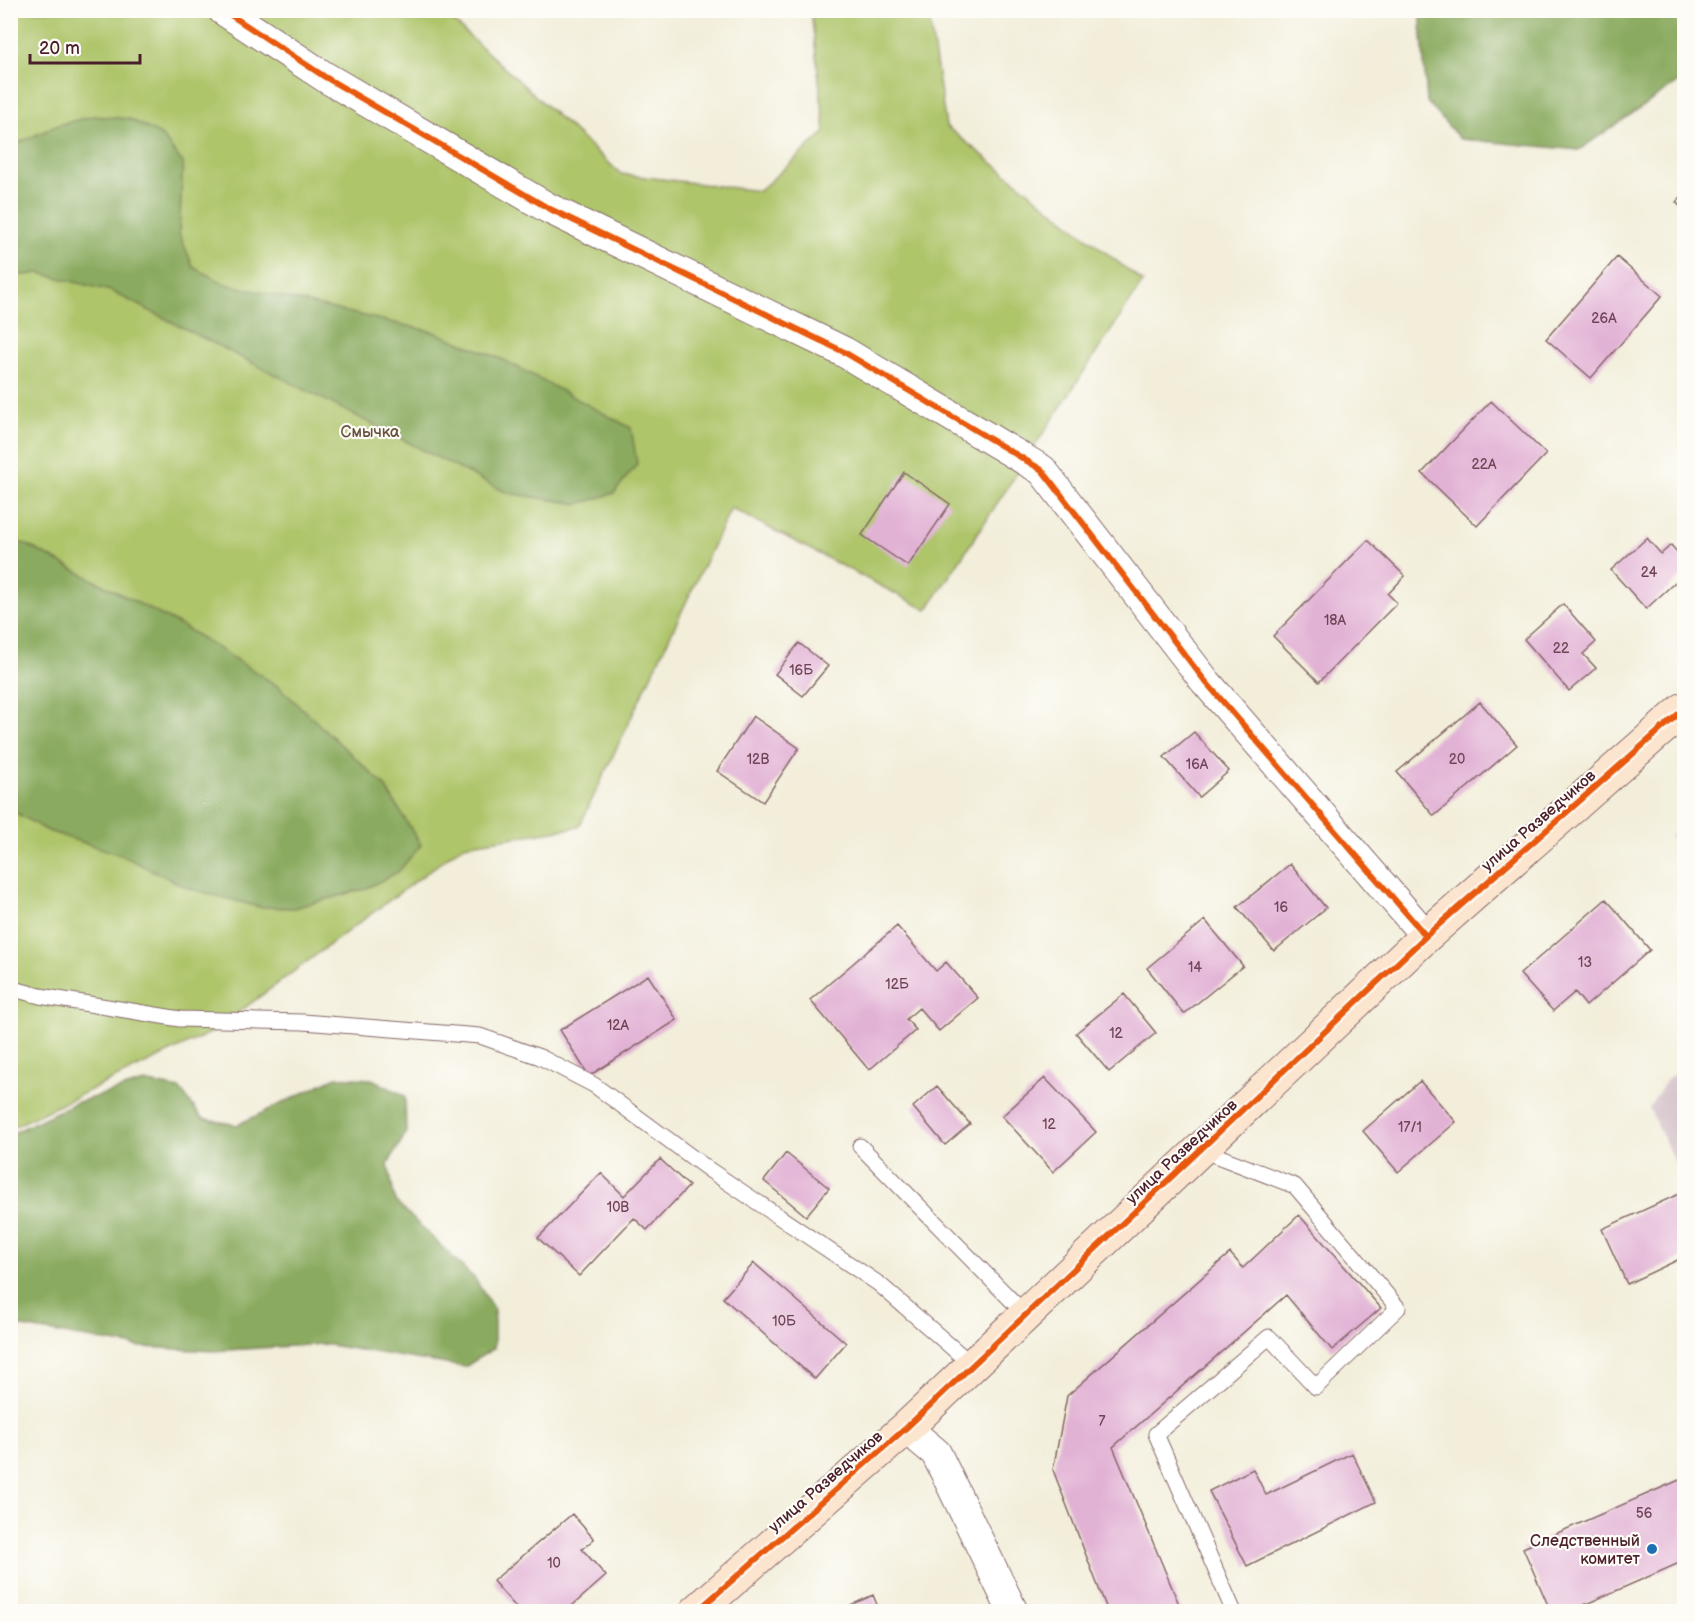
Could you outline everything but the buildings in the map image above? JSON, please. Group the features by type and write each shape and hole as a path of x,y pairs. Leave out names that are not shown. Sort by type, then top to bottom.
{"street":[{"path":"223,10 325,76 548,208 844,352 1042,470 1205,681 1426,936"},
{"name":"улица Разведчиков","path":"696,1611 906,1428 1426,936 1684,709"},
{"path":"906,1428 936,1453 1013,1611"}],"lane":[{"path":"10,988 40,996 180,1019 303,1022 480,1036 540,1057 594,1086 708,1169 879,1284 972,1365"},
{"path":"860,1146 1026,1315"},
{"path":"1202,1150 1295,1186 1398,1308 1316,1387 1269,1337 1155,1434 1234,1611"}],"shaded area":[{"path":"1684,822 1684,856 1670,836"},
{"path":"1684,1068 1684,1181 1649,1108 1668,1078"}],"green space":[{"name":"Смычка","path":"11,11 442,11 621,174 759,191 825,132 811,11 928,11 946,126 1143,282 927,610 731,508 579,827 464,845 212,1032 11,1128"},
{"path":"1420,11 1684,11 1684,78 1579,150 1460,139 1427,102"},
{"path":"93,116 130,119 161,135 183,163 179,233 193,267 225,284 434,332 504,360 631,428 637,464 614,493 579,504 507,493 111,291 39,273 11,277 11,146 58,125"},
{"path":"11,541 25,544 184,627 278,686 384,785 421,845 398,872 365,889 294,908 259,907 188,888 121,855 48,831 11,810"},
{"path":"336,1077 372,1079 405,1096 406,1133 388,1164 395,1201 475,1279 494,1310 494,1348 465,1367 323,1344 213,1351 141,1347 11,1325 11,1134 75,1103 144,1082 180,1089 202,1118 237,1125"}],"cycle path":[{"path":"223,10 325,77 548,208 844,352 1042,470 1205,681 1426,936"},
{"path":"696,1612 906,1428 1426,936 1684,709"}],"place":[{"name":"Следственный комитет","path":"1652,1549"}]}
